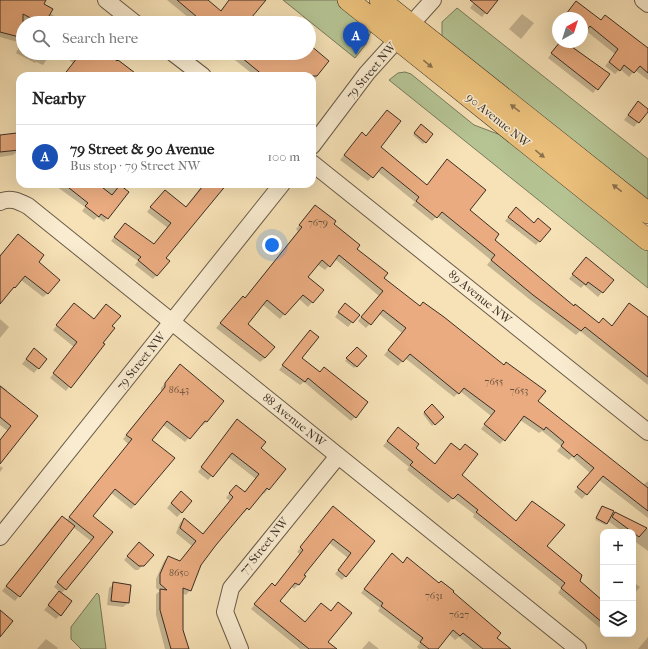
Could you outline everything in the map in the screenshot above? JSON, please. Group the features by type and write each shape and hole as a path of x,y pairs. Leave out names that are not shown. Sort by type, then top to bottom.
{"main road":[{"name":"90 Avenue NW","path":"348,0 404,32 648,212"},
{"name":"90 Avenue NW","path":"380,0 404,32 648,240"}],"street":[{"path":"106,0 126,16"},
{"name":"79 Street NW","path":"316,141 366,73 433,0"},
{"path":"643,0 648,4"},
{"path":"182,60 197,72"},
{"name":"89 Avenue NW","path":"316,166 648,432"},
{"name":"79 Street NW","path":"0,537 279,188"},
{"name":"88 Avenue NW","path":"3,201 16,200 28,206 578,649"},
{"name":"77 Street NW","path":"240,648 225,612 231,588 338,456"}],"green space":[{"path":"283,0 341,0 373,26 366,44 355,58 316,27 316,16 303,16"},
{"path":"457,8 648,159 648,199 442,38 442,22"},
{"path":"405,72 411,74 474,125 506,137 648,248 648,288 389,80 398,73"},
{"path":"97,593 99,595 106,649 81,649 71,639 71,627"}],"building":[{"path":"0,0 46,0 44,4 53,9 49,16 27,16 23,14 23,16 16,16 16,36 0,32"},
{"path":"177,0 208,0 221,11 229,0 266,0 253,16 196,16"},
{"path":"470,0 498,0 487,14"},
{"path":"576,1 601,20 605,15 648,48 648,73 640,66 634,73 624,65 620,71 609,62 618,49 590,26 588,28 588,12 568,12"},
{"path":"555,48 573,48 610,74 598,90 551,53"},
{"path":"316,50 329,61 317,76 316,72 259,72 245,60 316,60"},
{"path":"76,60 118,60 134,72 66,72"},
{"path":"638,101 648,109 648,112 639,123 628,115"},
{"path":"387,110 401,121 381,147 427,185 447,159 486,190 470,210 499,234 495,240 574,306 575,304 599,323 603,318 612,326 629,303 648,317 648,377 585,327 581,331 533,295 491,260 495,255 442,212 437,218 416,201 419,197 382,167 373,178 344,155 362,132 366,136"},
{"path":"421,124 433,134 426,143 414,133"},
{"path":"16,133 16,150 0,152 0,135"},
{"path":"69,188 103,188 112,195 118,188 124,188 129,192 108,219 101,214 99,217 85,206 88,203"},
{"path":"201,188 224,188 166,258 170,261 157,276 138,260 141,257 114,237 125,223 154,244 171,223 150,207 165,190 186,207"},
{"path":"315,205 336,221 334,224 360,245 357,249 388,273 384,278 420,306 423,302 444,317 504,365 506,362 546,391 538,401 648,488 648,511 603,476 587,495 577,487 594,468 577,454 574,457 561,446 564,442 546,427 544,430 524,416 505,441 484,424 495,411 464,388 459,394 410,354 403,362 388,350 406,328 383,310 371,325 361,317 383,291 339,255 330,267 322,260 308,277 324,290 313,303 303,295 285,315 267,300 248,324 275,347 265,358 220,323 243,296 245,298 302,227 299,225"},
{"path":"516,207 534,223 538,218 551,229 540,242 508,217"},
{"path":"18,234 44,255 39,262 60,280 48,294 25,276 0,304 0,256"},
{"path":"586,257 614,280 603,293 588,282 586,285 572,274"},
{"path":"74,303 94,319 106,304 121,316 112,326 115,328 103,343 105,344 71,388 53,373 77,342 56,325"},
{"path":"345,303 360,315 353,323 338,312"},
{"path":"310,330 319,337 302,358 320,372 324,367 368,402 356,418 308,378 305,382 282,365"},
{"path":"357,347 367,356 357,367 346,358"},
{"path":"34,348 47,359 39,369 26,359"},
{"path":"180,364 224,401 207,422 205,421 190,439 167,421 152,440 175,458 135,505 115,489 93,516 113,532 66,590 57,582 94,537 69,517 132,439 126,435 165,387 165,383"},
{"path":"0,386 38,416 0,464 0,440 11,426 0,417"},
{"path":"432,404 444,417 435,425 424,412"},
{"path":"237,419 266,442 261,448 286,469 269,490 267,488 249,510 247,508 216,545 201,565 191,591 183,588 183,630 189,649 171,649 160,610 160,589 167,590 160,584 160,574 168,556 180,561 196,541 180,528 184,518 203,534 233,497 229,493 236,485 245,492 259,474 232,453 213,477 201,467"},
{"path":"398,427 419,444 416,448 435,464 451,443 460,450 465,444 478,454 462,475 516,521 532,501 565,525 547,546 582,575 580,581 600,598 600,620 561,588 565,583 476,512 478,510 458,494 453,499 410,465 413,462 387,441"},
{"path":"181,491 192,501 182,513 171,503"},
{"path":"333,506 375,541 346,577 338,570 351,553 333,539 304,575 306,576 299,585 295,583 280,601 305,622 321,603 331,611 338,602 352,613 328,642 337,649 309,649 254,604 272,583 275,586 303,550 300,547"},
{"path":"602,506 614,511 607,524 596,518"},
{"path":"615,512 647,528 639,537 636,535 636,529 628,529 612,517"},
{"path":"62,516 75,526 20,597 6,586"},
{"path":"139,542 154,555 144,566 139,566 127,556"},
{"path":"392,553 403,563 407,557 439,583 441,581 454,591 453,592 501,633 497,638 511,649 483,649 463,633 460,636 453,630 438,649 429,649 420,642 423,638 381,606 383,603 364,589"},
{"path":"113,582 131,585 129,603 111,601"},
{"path":"59,591 72,601 61,616 48,605"},
{"path":"0,610 13,621 0,637"}],"place":[{"name":"79 Street & 90 Avenue","path":"356,55"}]}
